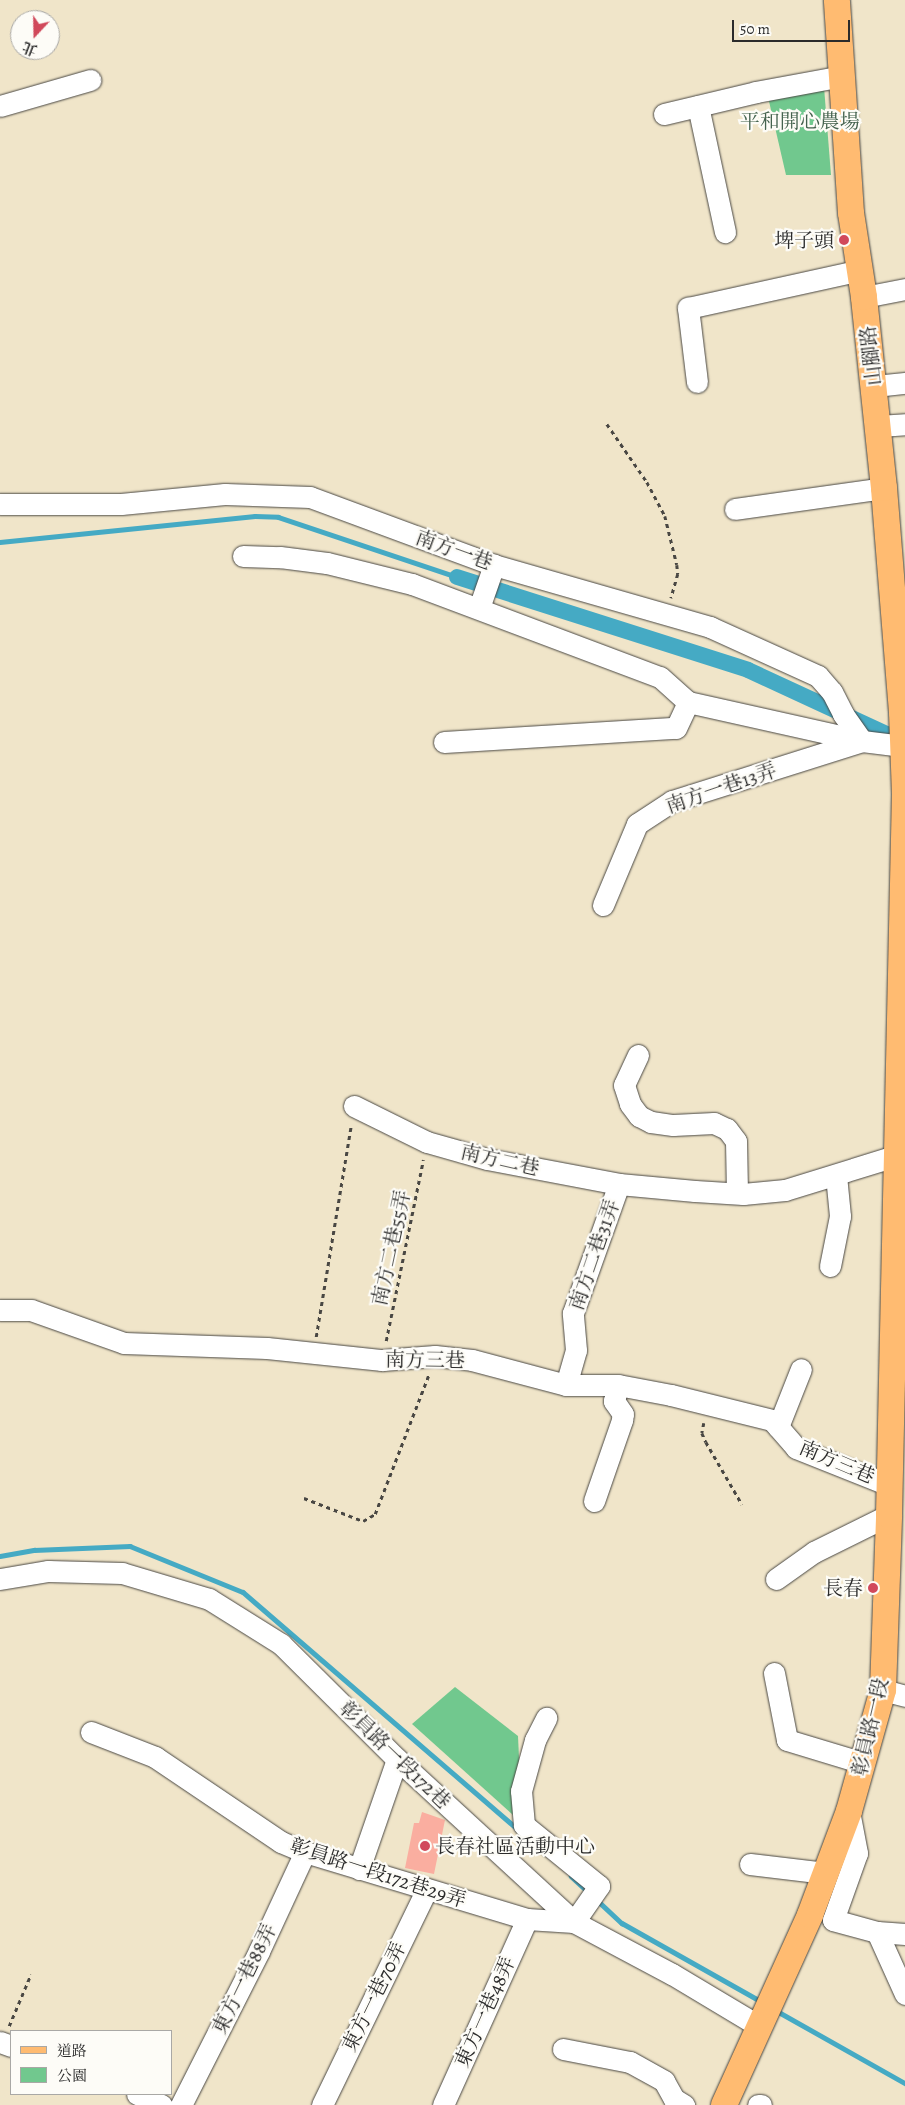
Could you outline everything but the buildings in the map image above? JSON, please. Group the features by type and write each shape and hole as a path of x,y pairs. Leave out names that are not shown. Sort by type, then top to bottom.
{"main road":[{"name":"山腳路","path":"838,0 851,213 861,270 875,386 884,488 897,558 903,751"},
{"name":"彰員路一段","path":"724,2105 767,2012 825,1874 849,1811 863,1763 894,1693 889,1485 905,794 903,751"}],"lane":[{"path":"664,114 842,76"},
{"path":"0,106 90,80"},
{"path":"698,106 725,232"},
{"path":"698,382 688,308 861,270"},
{"path":"864,297 905,288"},
{"path":"875,386 905,383"},
{"path":"879,426 905,424"},
{"path":"735,509 884,488"},
{"name":"南方一巷","path":"0,504 121,504 225,494 310,497 494,565 710,627 818,676 832,692 843,714 862,741"},
{"path":"242,556 280,557 327,563 412,584 660,677 688,702 903,751"},
{"path":"479,608 494,565"},
{"path":"444,742 676,728 688,702"},
{"name":"南方一巷13弄","path":"603,905 638,824 672,801 862,741"},
{"path":"638,1055 624,1085 630,1104 638,1116 651,1122 673,1125 714,1123 727,1129 736,1141 737,1193"},
{"name":"南方二巷","path":"354,1106 427,1142 487,1159 619,1184 737,1193 785,1190 898,1155"},
{"path":"830,1266 840,1216 836,1175"},
{"name":"南方二巷31弄","path":"566,1385 576,1350 573,1313 619,1184"},
{"name":"南方三巷","path":"0,1310 31,1310 124,1343 267,1348 382,1360 435,1356 472,1360 566,1385 618,1385 772,1420 796,1448 889,1485"},
{"path":"778,1427 801,1369"},
{"path":"594,1501 622,1420 623,1414 614,1401 618,1385"},
{"path":"776,1579 814,1552 889,1515"},
{"name":"彰員路一段172巷","path":"0,1579 48,1570 122,1573 209,1599 281,1644 397,1759 574,1922 672,1974 767,2012"},
{"path":"774,1673 787,1740 863,1763"},
{"path":"546,1718 535,1740 521,1791 524,1825 599,1886 574,1922"},
{"name":"彰員路一段172巷29弄","path":"91,1732 155,1757 281,1842 306,1852 527,1919 574,1922"},
{"path":"359,1869 397,1759"},
{"path":"849,1811 857,1853 833,1920 877,1932 905,1934"},
{"name":"東方一巷88弄","path":"181,2105 259,1951 306,1852"},
{"path":"750,1864 825,1874"},
{"name":"東方一巷70弄","path":"322,2105 427,1889"},
{"name":"東方一巷48弄","path":"443,2105 527,1919"},
{"path":"877,1932 905,1994"},
{"path":"563,2049 630,2062 664,2081 674,2099 684,2105"},
{"path":"139,2095 162,2105"}],"path":[{"path":"607,424 646,482 665,516 678,574 666,615"},
{"path":"314,1353 354,1106"},
{"name":"南方二巷55弄","path":"382,1360 427,1142"},
{"path":"304,1498 363,1521 375,1514 435,1356"},
{"path":"708,1404 702,1433 742,1504"},
{"path":"10,2030 31,1974"},
{"path":"5,2044 10,2031"}],"green space":[{"name":"平和開心農場","path":"824,87 831,175 786,175 768,97"},
{"path":"455,1687 518,1736 522,1823 412,1724"}],"waterway":[{"path":"0,542 255,516 278,517 457,577"},
{"path":"457,577 748,670 904,742"},
{"path":"0,1556 34,1550 130,1546 243,1592 516,1828"},
{"path":"571,1876 587,1891"},
{"path":"597,1900 622,1923 762,2002"},
{"path":"777,2011 905,2083"}],"place":[{"name":"埤子頭","path":"844,240"},
{"name":"長春","path":"873,1588"},
{"name":"長春社區活動中心","path":"425,1846"}]}
